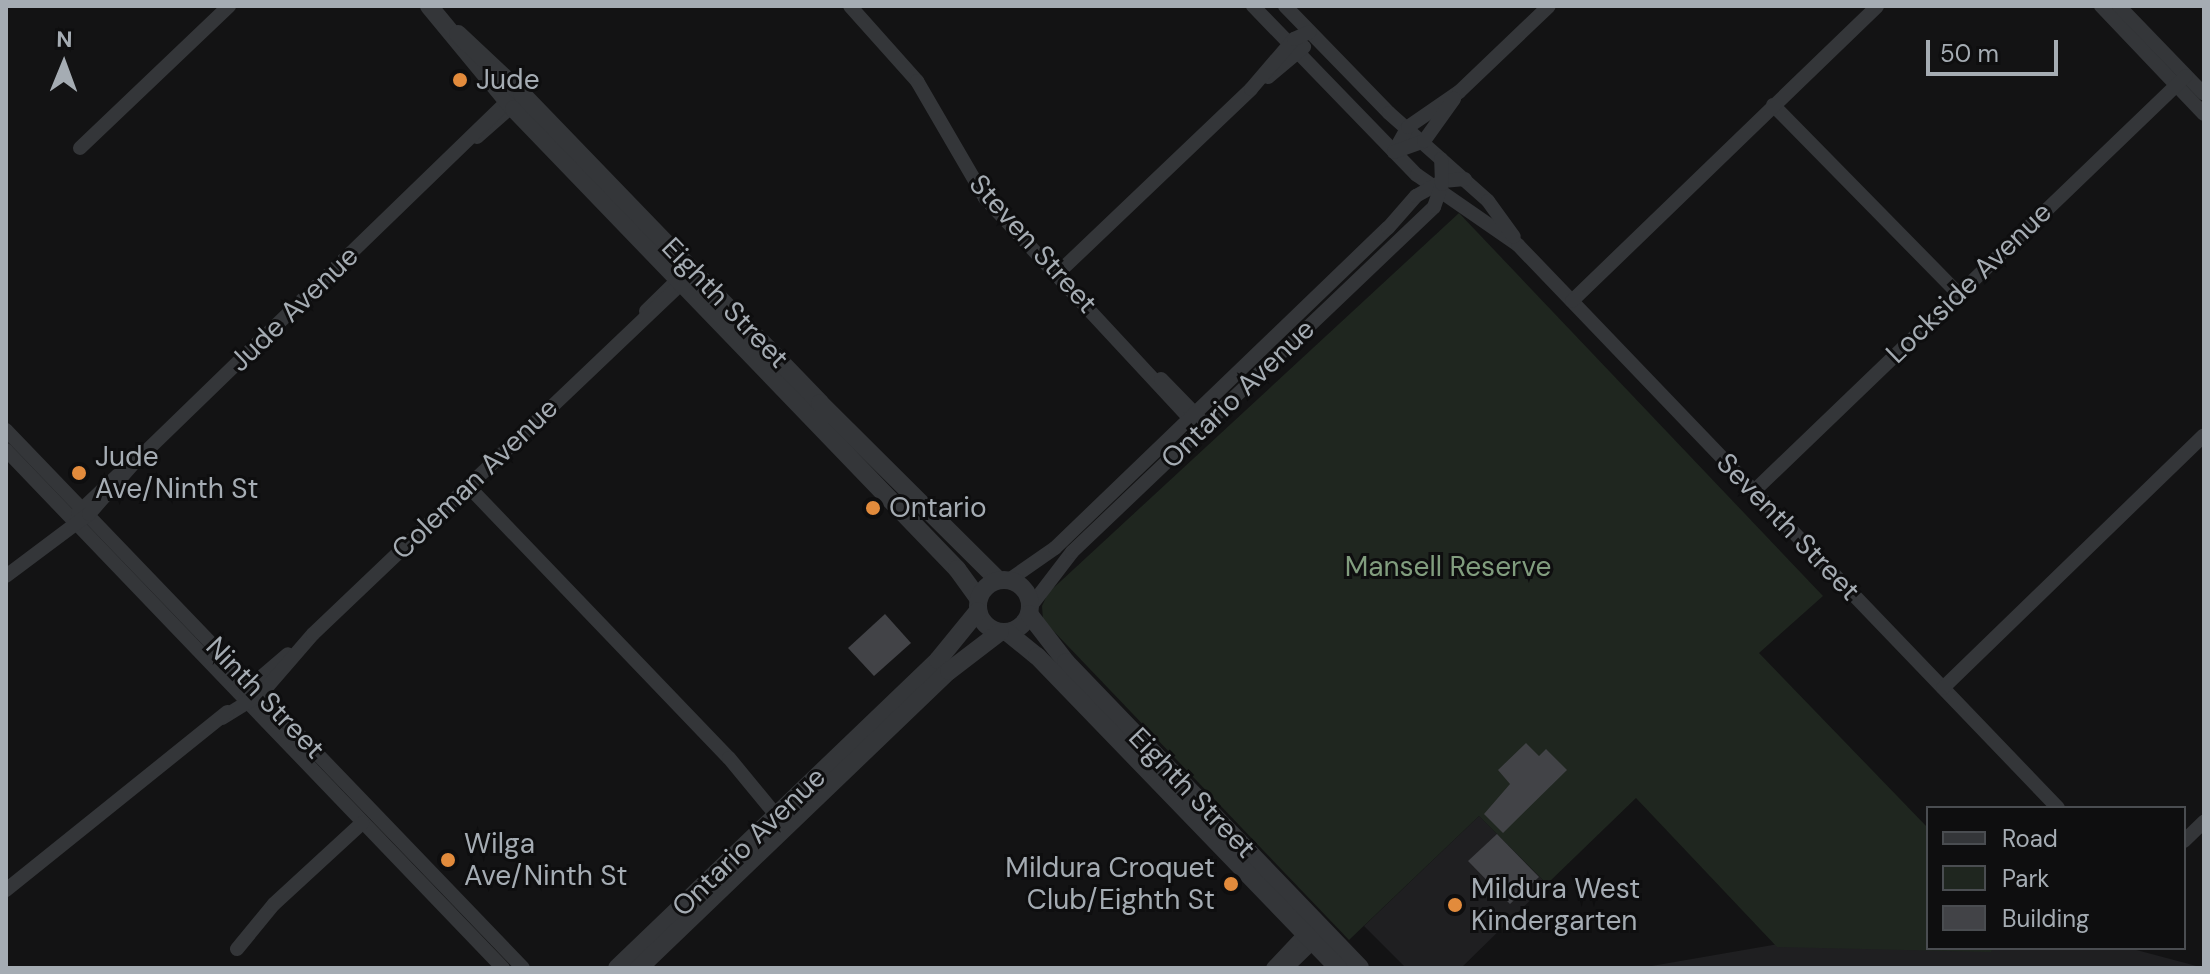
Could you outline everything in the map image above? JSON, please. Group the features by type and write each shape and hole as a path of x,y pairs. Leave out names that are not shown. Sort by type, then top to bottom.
{"street":[{"path":"80,148 229,6"},
{"name":"Steven Street","path":"850,6 917,81 985,198 1193,416"},
{"name":"Seventh Street","path":"1253,6 1394,152 1518,245 2056,806"},
{"name":"Seventh Street","path":"1285,6 1406,129 1465,179 1502,218 1518,245"},
{"path":"1394,152 1406,129 1459,92 1549,6"},
{"path":"1572,301 1877,6"},
{"path":"2101,6 2181,81 2204,94"},
{"path":"2119,6 2204,114"},
{"name":"Eighth Street","path":"441,14 470,61 514,100 684,277 957,569 978,605"},
{"path":"1057,274 1310,32"},
{"name":"Lockside Avenue","path":"1754,491 2181,81"},
{"path":"1394,152 1421,142 1459,92"},
{"name":"Jude Avenue","path":"6,576 86,510 514,100"},
{"path":"1773,105 1958,293"},
{"path":"1441,159 1438,186 1465,179"},
{"name":"Ontario Avenue","path":"1004,580 1055,548 1438,186"},
{"name":"Ontario Avenue","path":"1030,611 1072,552 1434,207 1438,186"},
{"name":"Eighth Street","path":"684,277 1004,580"},
{"name":"Coleman Avenue","path":"6,890 251,695 684,277"},
{"path":"1193,416 1202,428"},
{"name":"Ninth Street","path":"6,430 86,510 362,823 503,968"},
{"path":"1943,688 2204,435"},
{"name":"Ninth Street","path":"6,450 73,521 523,968"},
{"path":"467,485 781,811"},
{"path":"1004,580 1027,593 1030,611 1021,626 1004,632 985,625 978,605 1004,580"},
{"name":"Ontario Avenue","path":"617,968 938,660 978,605"},
{"name":"Eighth Street","path":"1030,611 1066,662 1360,968"},
{"name":"Eighth Street","path":"1004,632 1044,664 1338,968"},
{"name":"Ontario Avenue","path":"639,968 949,671 1004,632"},
{"path":"2186,839 2204,822"},
{"path":"237,949 274,904 362,823"},
{"path":"1273,968 1309,938"},
{"path":"1286,968 1309,938"}],"shaded area":[{"name":"Mildura West Kindergarten","path":"1479,816 1547,884 1461,968 1406,968 1364,926"},
{"path":"1796,941 1926,950 2136,950 2204,968 1640,968"}],"green space":[{"name":"Mansell Reserve","path":"1459,213 1823,596 1759,653 1926,826 1926,950 1992,950 1991,952 1777,947 1636,798 1547,884 1479,816 1349,940 1043,620 1042,606 1048,593"}],"building":[{"path":"885,614 911,643 874,676 848,648"},
{"path":"1526,743 1539,756 1546,749 1567,770 1503,833 1484,814 1510,784 1498,770"},
{"path":"1497,834 1539,877 1510,904 1468,861"}],"railway":[{"path":"1870,968 2017,968"}],"place":[{"name":"Jude","path":"460,80"},
{"name":"Jude Ave/Ninth St","path":"79,473"},
{"name":"Ontario","path":"873,508"},
{"name":"Wilga Ave/Ninth St","path":"448,860"},
{"name":"Mildura Croquet Club/Eighth St","path":"1231,884"},
{"name":"Mildura West Kindergarten","path":"1455,905"}]}
